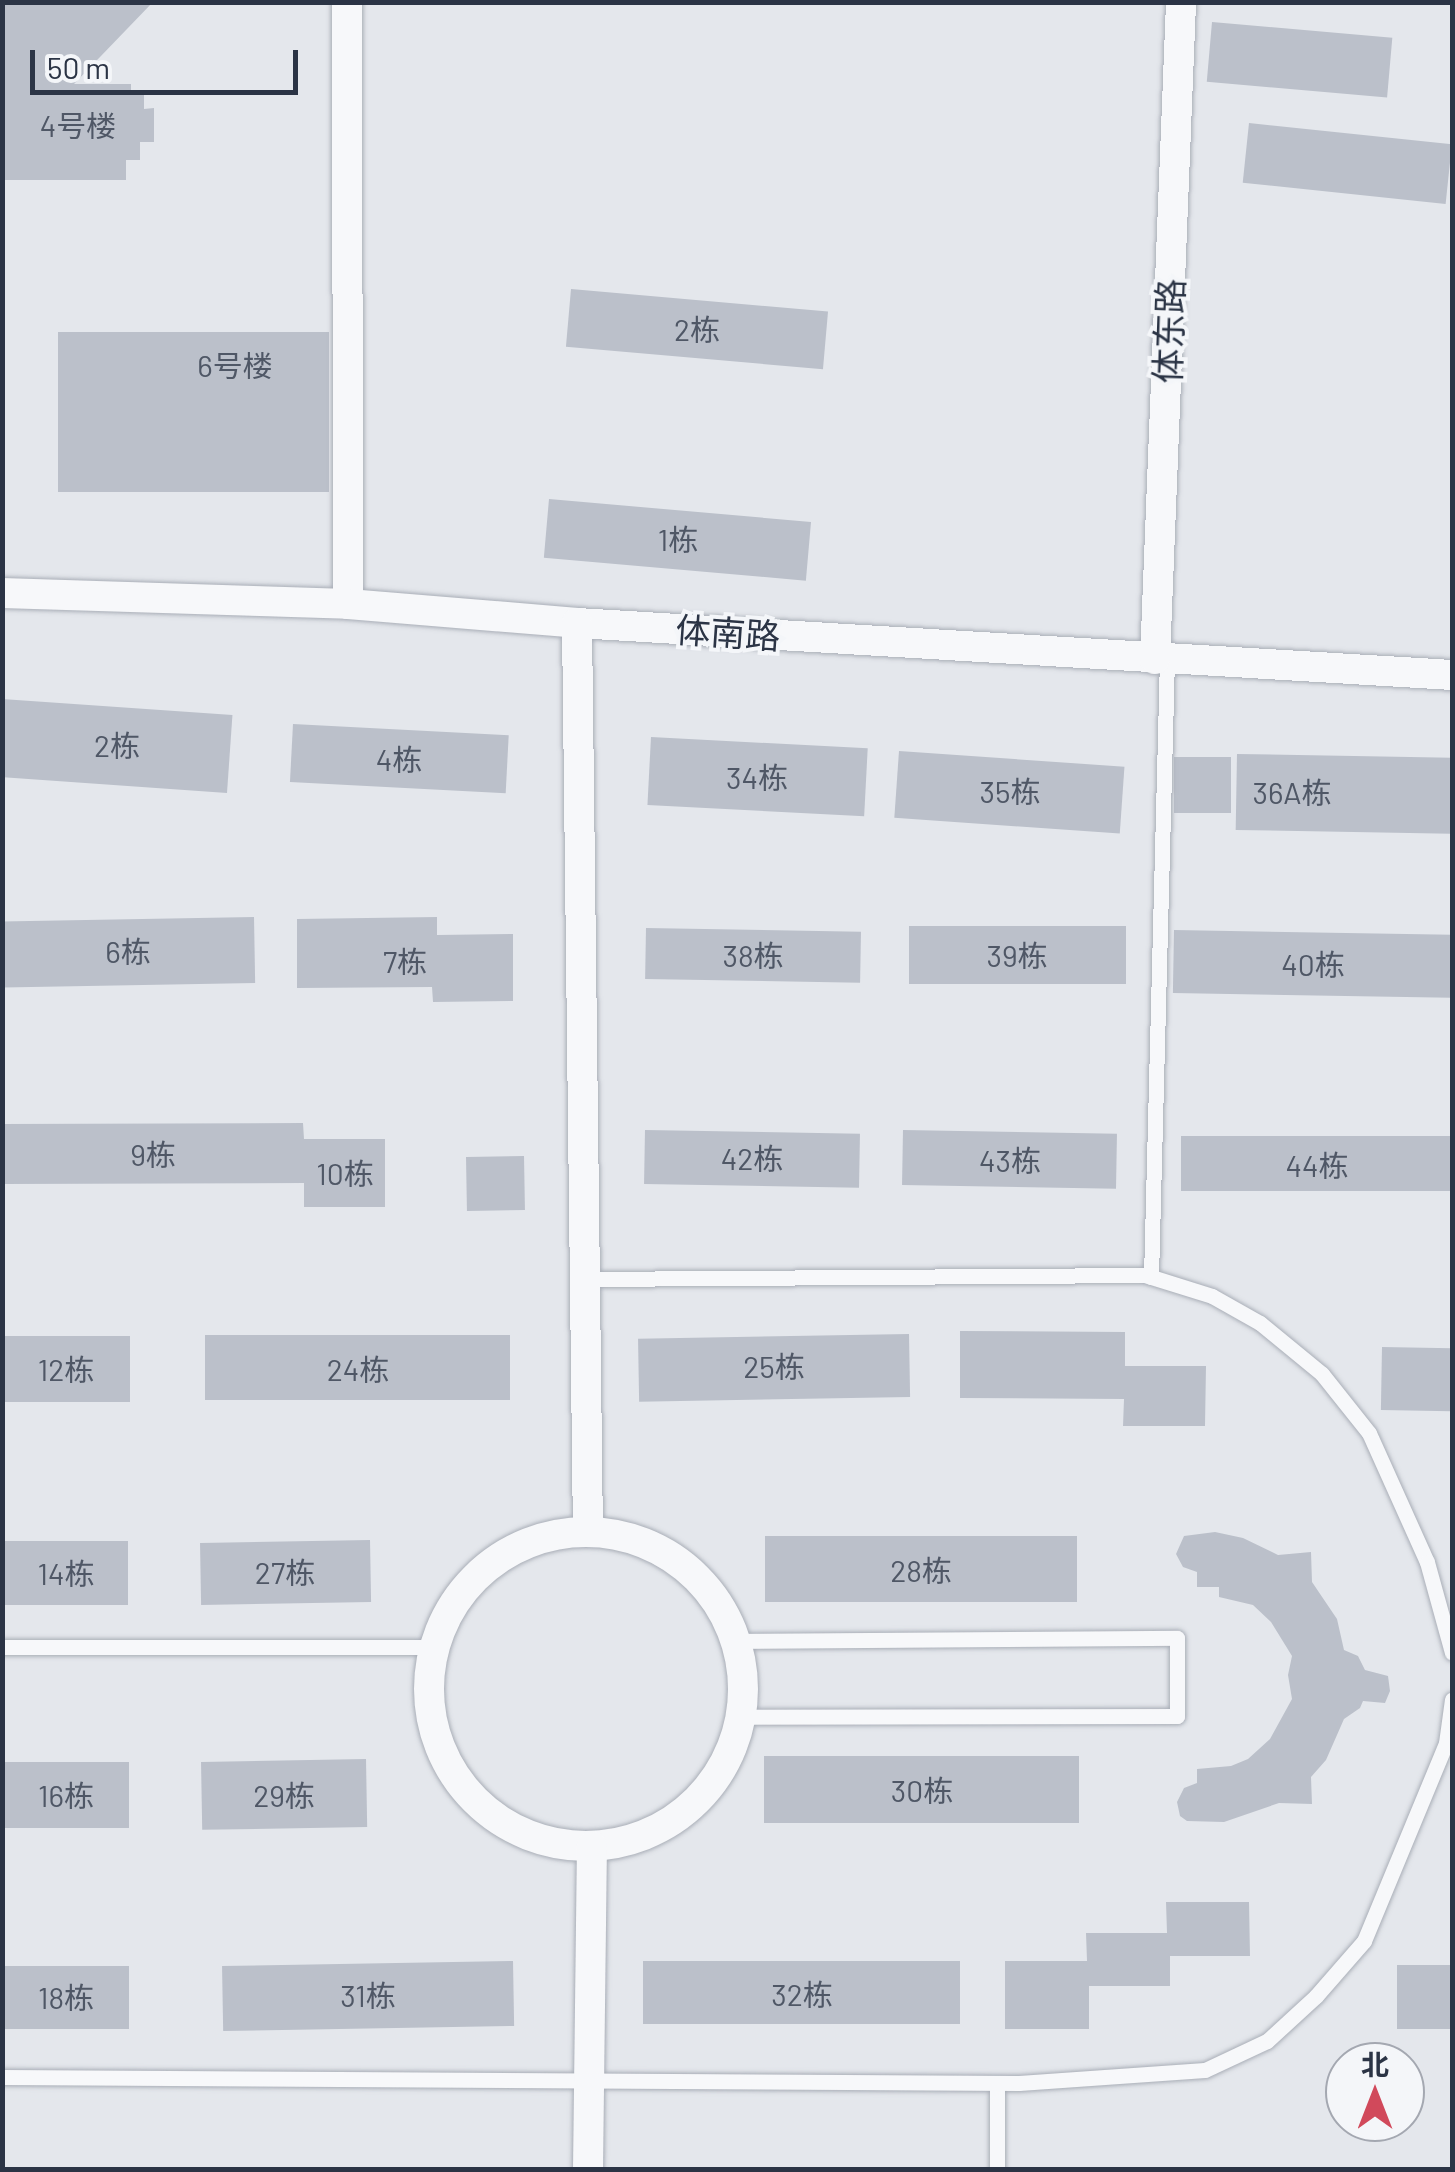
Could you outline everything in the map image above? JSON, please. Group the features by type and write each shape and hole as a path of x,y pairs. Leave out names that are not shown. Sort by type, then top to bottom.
{"street":[{"path":"346,2 348,604"},
{"name":"体东路","path":"1161,659 1181,2"},
{"name":"体南路","path":"2,592 348,604 577,623 1452,675"},
{"path":"577,623 588,1532"},
{"path":"588,1532 618,1535 674,1559 716,1602 735,1641 743,1687 740,1717 718,1773 677,1817 622,1842 592,1846 561,1844 502,1822 457,1780 432,1722 428,1691 435,1647 454,1602 499,1558 527,1544 588,1532"},
{"path":"588,2170 592,1846"}],"lane":[{"path":"1151,1277 1161,659"},
{"path":"586,1279 1151,1277 1212,1296 1260,1323 1322,1374 1370,1433 1426,1562 1452,1654"},
{"path":"735,1641 1177,1638 1177,1716 740,1717"},
{"path":"2,1647 435,1647"},
{"path":"2,2077 997,2083 1142,2078 1205,2070 1266,2041 1316,1996 1364,1941 1446,1743 1452,1699"},
{"path":"997,2083 997,2170"}],"building":[{"path":"6,2 153,2 74,84 131,84 131,94 144,94 144,109 154,108 154,142 140,142 140,160 126,160 126,180 5,180 2,6"},
{"path":"1212,22 1392,38 1387,98 1207,82"},
{"path":"1249,123 1452,144 1446,204 1243,183"},
{"path":"571,289 828,311 823,369 566,347"},
{"path":"58,332 329,332 329,492 58,492"},
{"path":"549,499 811,522 806,581 544,558"},
{"path":"2,699 232,715 227,793 2,777"},
{"path":"293,724 509,735 506,793 290,782"},
{"path":"651,737 868,748 864,816 647,805"},
{"path":"899,751 1124,767 1120,834 894,818"},
{"path":"1237,754 1452,758 1451,834 1236,830"},
{"path":"1174,757 1231,757 1231,813 1174,813"},
{"path":"254,917 255,983 3,987 2,921"},
{"path":"437,917 437,935 513,934 513,1001 433,1002 432,987 297,988 297,919"},
{"path":"909,926 1126,926 1126,984 909,984"},
{"path":"646,928 861,932 860,983 645,979"},
{"path":"1174,930 1452,935 1451,998 1173,993"},
{"path":"303,1123 304,1139 385,1139 385,1207 304,1207 304,1183 2,1184 2,1124"},
{"path":"645,1130 860,1134 859,1188 644,1184"},
{"path":"903,1130 1117,1134 1116,1189 902,1185"},
{"path":"1181,1136 1452,1136 1452,1191 1181,1191"},
{"path":"524,1156 525,1210 467,1211 466,1157"},
{"path":"960,1331 1125,1332 1125,1366 1206,1366 1205,1426 1123,1426 1124,1399 960,1398"},
{"path":"909,1334 910,1397 639,1402 638,1339"},
{"path":"205,1335 510,1335 510,1400 205,1400"},
{"path":"2,1336 130,1336 130,1402 2,1402"},
{"path":"1382,1347 1452,1348 1451,1411 1381,1410"},
{"path":"1215,1532 1243,1538 1278,1555 1311,1552 1312,1582 1337,1619 1344,1650 1358,1656 1365,1670 1388,1676 1390,1691 1385,1703 1363,1701 1360,1708 1344,1719 1326,1760 1311,1777 1312,1804 1279,1803 1224,1822 1187,1821 1180,1816 1177,1802 1184,1788 1197,1783 1197,1769 1231,1766 1248,1759 1270,1739 1292,1699 1288,1675 1292,1656 1271,1622 1253,1605 1219,1597 1219,1587 1197,1587 1197,1572 1183,1567 1176,1554 1184,1536"},
{"path":"765,1536 1077,1536 1077,1602 765,1602"},
{"path":"370,1540 371,1602 201,1605 200,1543"},
{"path":"2,1541 128,1541 128,1605 2,1605"},
{"path":"764,1756 1079,1756 1079,1823 764,1823"},
{"path":"366,1759 367,1827 202,1830 201,1762"},
{"path":"2,1762 129,1762 129,1828 2,1828"},
{"path":"1166,1902 1249,1902 1250,1956 1170,1956 1170,1986 1089,1986 1089,2029 1005,2029 1005,1961 1087,1961 1086,1933 1167,1933"},
{"path":"513,1961 514,2026 223,2031 222,1966"},
{"path":"643,1961 960,1961 960,2024 643,2024"},
{"path":"1397,1965 1452,1965 1452,2029 1397,2029"},
{"path":"2,1966 129,1966 129,2029 2,2029"}]}
